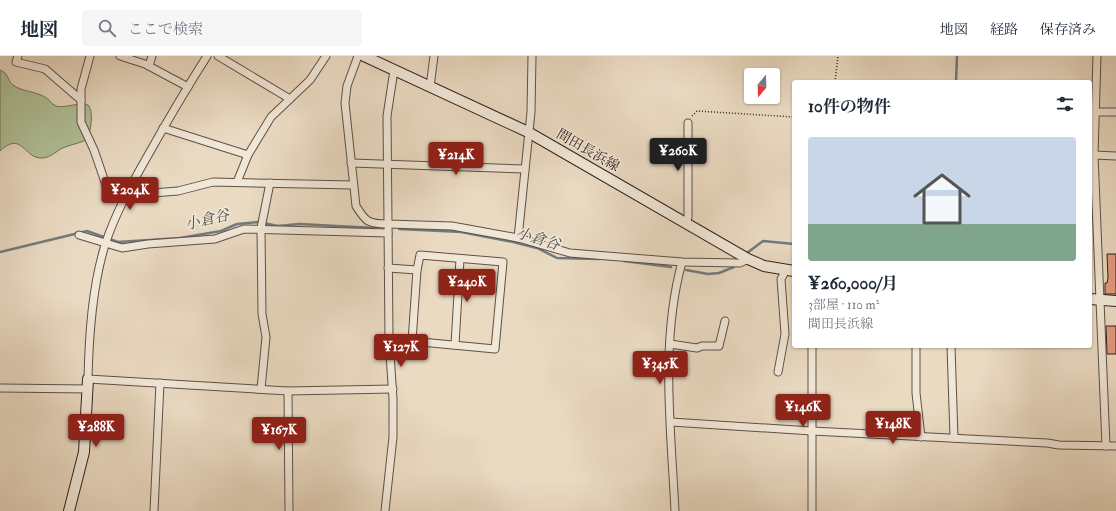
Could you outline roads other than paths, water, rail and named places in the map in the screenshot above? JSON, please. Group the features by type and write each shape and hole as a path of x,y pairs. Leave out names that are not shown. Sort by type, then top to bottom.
{"main road":[{"name":"間田長浜線","path":"364,56 528,132 748,260 764,266 790,271"},
{"path":"1095,299 1116,301"},
{"path":"69,511 84,452 88,384"}],"street":[{"path":"18,56 16,62 45,69 81,100"},
{"path":"90,56 82,89 81,122 94,150 106,185 140,194 178,191 213,182 353,185"},
{"path":"120,56 149,66 188,87"},
{"path":"149,66 152,56"},
{"path":"88,384 88,342 99,268 106,244 129,190 163,128 207,56"},
{"path":"218,56 290,99"},
{"path":"237,182 248,155 271,117 310,80 326,56"},
{"path":"358,56 347,86 345,103 356,206 364,218 371,224 452,226 518,238 570,253 682,262 734,263 748,260"},
{"path":"430,87 434,56"},
{"path":"518,238 531,112 532,56"},
{"path":"1097,56 1092,112 1098,231 1095,299 1106,446"},
{"path":"385,511 393,437 393,389 389,339 387,116 394,70"},
{"path":"1092,112 1116,112"},
{"path":"686,223 688,217 688,123"},
{"path":"163,128 248,155"},
{"path":"1094,154 1116,156"},
{"path":"351,163 525,169"},
{"path":"261,389 266,337 262,314 261,228 270,183"},
{"path":"79,235 122,248 148,244 179,243 215,239 244,228 388,233"},
{"path":"389,339 495,349 503,262 420,255 417,270 412,341"},
{"path":"454,345 460,259"},
{"path":"676,511 671,422 670,344 674,292 682,262"},
{"path":"388,268 417,270"},
{"path":"778,372 785,334 781,279 790,271"},
{"path":"670,344 697,348 702,346 718,346 725,321"},
{"path":"812,348 812,511"},
{"path":"916,348 916,393 921,436"},
{"path":"951,348 954,438"},
{"path":"154,511 160,383"},
{"path":"0,388 88,384 160,383 288,391 393,389"},
{"path":"288,391 289,511"},
{"path":"671,422 812,431 1047,442 1059,445 1116,446"}],"waterway":[{"name":"小倉谷","path":"956,80 957,56"},
{"name":"小倉谷","path":"0,252 87,231 118,242 180,238 221,231 237,224 258,222 278,226 299,224 375,228"},
{"name":"小倉谷","path":"399,229 461,232 537,248 557,258 599,259"},
{"name":"小倉谷","path":"747,253 763,241 792,244"},
{"name":"小倉谷","path":"624,261 671,267"},
{"name":"小倉谷","path":"686,270 708,274 719,273 734,267"}]}
